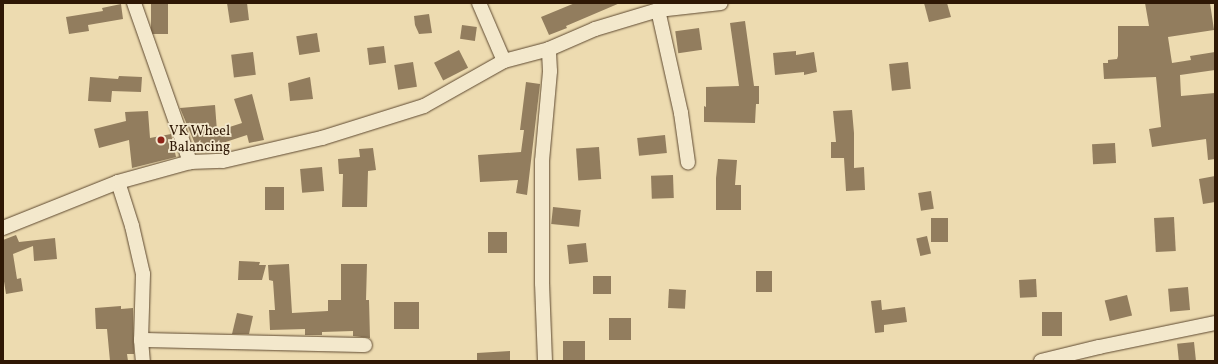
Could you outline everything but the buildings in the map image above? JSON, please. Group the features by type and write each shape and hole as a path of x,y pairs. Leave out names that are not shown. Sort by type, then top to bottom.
{"street":[{"path":"134,3 190,162"},
{"path":"479,3 504,61"},
{"path":"3,228 118,182 190,162 223,161 322,138 424,106 504,61 549,48 595,29 658,10 716,3"},
{"path":"658,10 681,113 688,163"},
{"path":"545,361 542,283 542,161 550,71 549,48"},
{"path":"118,182 132,226 143,274 141,340 143,361"},
{"path":"1041,361 1099,347 1215,323"},
{"path":"141,340 365,344"}],"place":[{"name":"VK Wheel Balancing","path":"161,140"}]}
